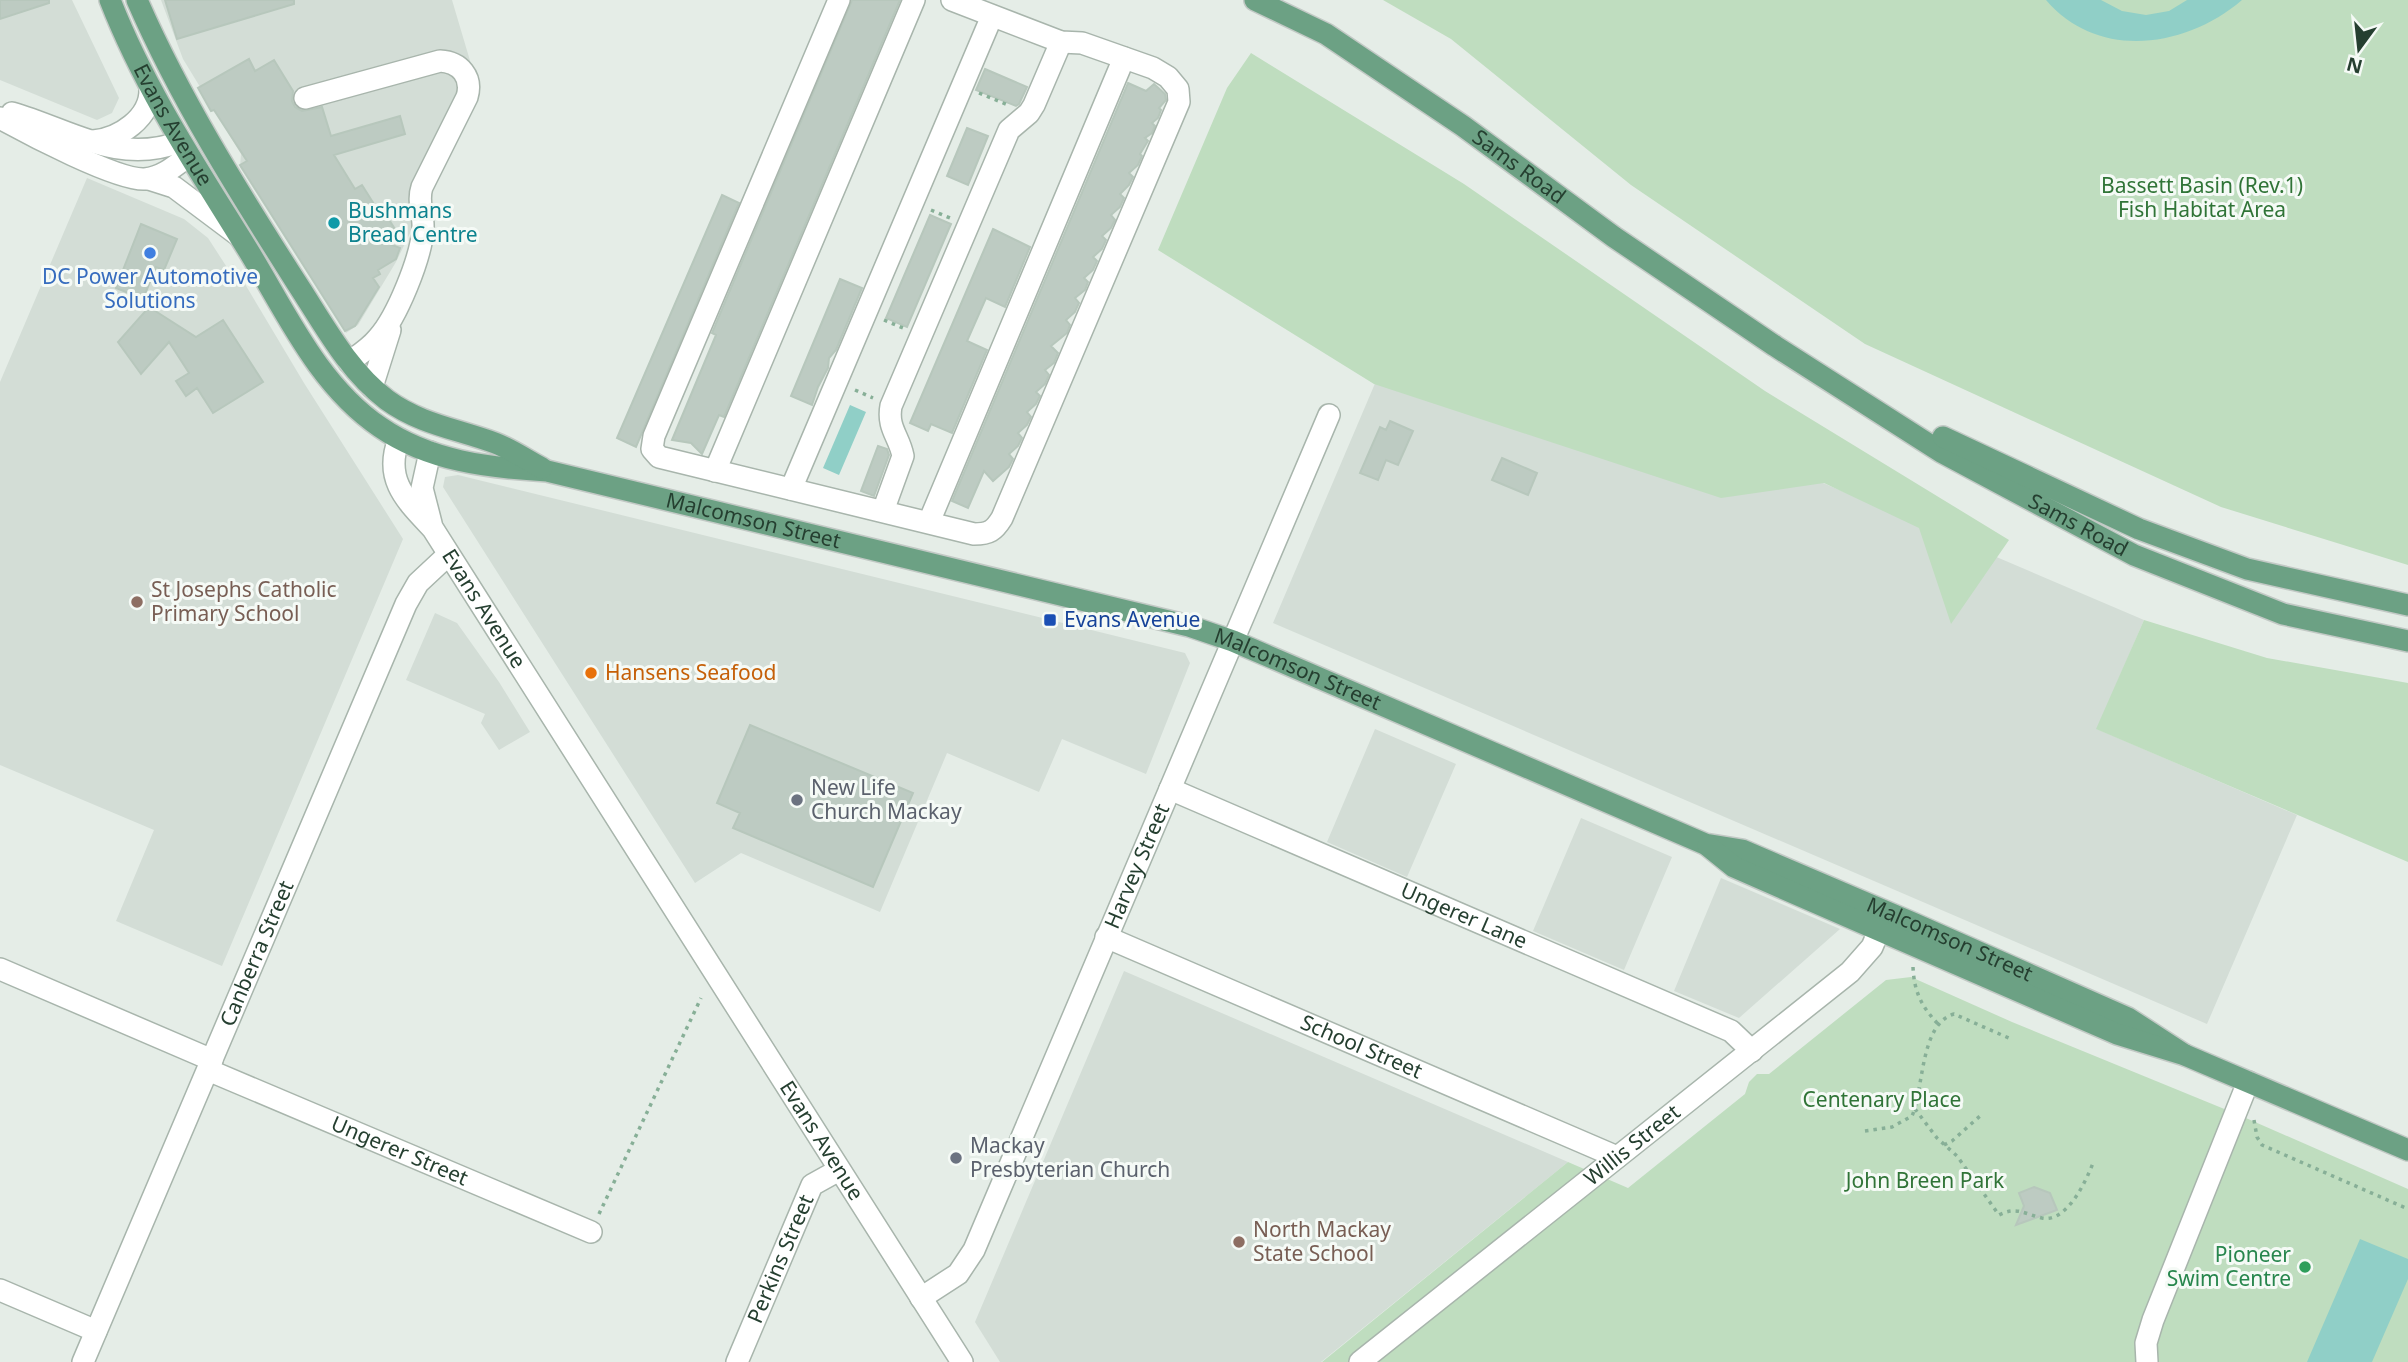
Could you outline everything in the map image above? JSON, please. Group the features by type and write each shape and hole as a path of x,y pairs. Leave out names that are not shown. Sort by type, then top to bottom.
{"main road":[{"name":"Evans Avenue","path":"110,0 150,89 184,149 318,366 347,401 369,419 408,437 430,452"},
{"name":"Evans Avenue","path":"137,0 163,57 204,133 257,221 349,362 372,387 394,404 441,427"},
{"name":"Sams Road","path":"1255,0 1326,34 1463,126 1614,237 1775,346 1941,452 2134,555 2283,614 2408,640"},
{"path":"184,149 204,133"},
{"name":"Sams Road","path":"1775,346 1948,440 2139,529 2246,569 2408,606"},
{"path":"347,401 349,362"},
{"name":"Evans Avenue","path":"394,404 408,437"},
{"path":"408,437 441,427"},
{"name":"Malcomson Street","path":"441,427 498,444 547,471"},
{"name":"Malcomson Street","path":"430,452 490,467 547,471 1189,626 1233,640 1705,844 1734,867 1884,921 2117,1034 2185,1055 2408,1150"}],"street":[{"path":"839,0 654,436 652,449 659,457 974,534 986,534 995,529 1179,102 1178,89 1168,77 1153,68 1082,44 1061,42 952,0"},
{"path":"715,471 914,0"},
{"path":"791,489 992,16"},
{"path":"883,512 903,456 891,426 891,406 1009,130 1029,113 1061,42"},
{"path":"929,522 1124,58"},
{"path":"305,98 433,62 451,63 467,77 469,94 420,192 423,230 419,256 395,311 372,387"},
{"path":"84,140 108,139 125,130 145,108 150,89"},
{"path":"0,109 103,146 131,150 184,149"},
{"path":"0,118 42,141 137,179 166,173 184,149"},
{"path":"149,178 174,187 239,237"},
{"path":"349,362 376,341 395,311"},
{"name":"Harvey Street","path":"921,1298 958,1274 974,1250 1329,415"},
{"name":"Evans Avenue","path":"408,437 393,457 394,474 409,503 433,529 962,1362"},
{"name":"Evans Avenue","path":"430,452 422,491 433,529"},
{"name":"Canberra Street","path":"83,1362 409,596 423,577 448,555"},
{"name":"Ungerer Lane","path":"1170,789 1731,1031 1752,1051"},
{"name":"Willis Street","path":"1360,1362 1379,1355 1617,1157 1850,972 1872,947 1884,921"},
{"name":"School Street","path":"1106,937 1617,1157"},
{"name":"Ungerer Street","path":"0,969 210,1065 591,1232"},
{"path":"2147,1362 2146,1343 2153,1320 2248,1082"},
{"name":"Perkins Street","path":"737,1362 812,1185 839,1170"},
{"path":"0,1290 96,1331"}],"path":[{"path":"963,86 1029,113"},
{"path":"913,203 968,225"},
{"path":"866,313 921,336"},
{"path":"836,383 891,406"},
{"path":"1913,967 1917,995 1938,1025"},
{"path":"591,1232 701,998"},
{"path":"1865,1131 1892,1127 1912,1116 1929,1042 1938,1025 1954,1014 2011,1039"},
{"path":"1915,1109 1962,1162 1999,1215 2017,1209 2043,1218 2058,1215 2080,1192 2093,1163"},
{"path":"2244,1114 2255,1120 2257,1137 2262,1145 2408,1209"},
{"path":"1944,1144 1980,1116"}],"shaded area":[{"path":"0,0 72,0 119,98 112,113 97,120 0,80"},
{"path":"161,0 452,0 479,91 396,262 358,325 346,333 240,167 241,154 183,59"},
{"name":"St Josephs Catholic Primary School","path":"87,178 184,219 208,238 230,272 233,264 304,383 403,539 222,966 116,921 154,830 0,765 0,382"},
{"path":"1408,306 2144,620 2097,729 2297,815 2207,1024 1273,623"},
{"path":"458,475 1185,653 1190,663 1146,774 1062,739 1039,792 947,753 880,912 741,853 695,883 443,487 445,477"},
{"path":"435,613 457,623 530,732 499,750 481,723 485,714 406,680"},
{"path":"1375,729 1456,764 1407,877 1327,842"},
{"path":"1581,818 1672,857 1624,970 1533,931"},
{"path":"1721,878 1840,929 1739,1018 1674,991"},
{"name":"North Mackay State School","path":"1124,971 1568,1162 1321,1362 1000,1362 975,1322"}],"green space":[{"name":"Bassett Basin (Rev.1) Fish Habitat Area","path":"1383,0 2408,0 2408,565 2221,507 1865,344 1631,185 1451,39"},
{"path":"1251,53 1464,184 1765,391 2009,540 1951,624 1919,528 1824,483 1721,498 1374,384 1158,250 1227,88"},
{"path":"2144,620 2267,658 2408,683 2408,862 2096,729"},
{"name":"John Breen Park","path":"1911,977 2408,1189 2408,1362 1322,1362 1568,1162 1628,1188 1745,1094 1749,1082 1757,1074 1769,1074 1886,980"}],"water":[{"path":"2046,0 2101,0 2122,11 2146,15 2169,11 2187,0 2242,0 2195,29 2142,41 2116,39 2091,32 2067,19"},
{"path":"850,405 866,412 839,475 823,468"},
{"path":"2360,1239 2408,1259 2408,1279 2372,1362 2307,1362"}],"building":[{"path":"0,0 49,0 49,3 0,19"},
{"path":"165,0 294,0 294,4 177,39"},
{"path":"852,0 900,0 724,417 719,415 702,454 691,443 672,440 716,335 712,333"},
{"name":"Bushmans Bread Centre","path":"249,59 255,71 274,60 293,91 292,101 295,107 302,111 322,107 331,136 400,116 405,134 334,155 355,189 362,185 379,212 383,210 398,234 385,242 400,248 396,259 378,270 380,274 373,278 379,287 355,326 345,331 240,165 247,161 198,88"},
{"path":"985,69 1027,87 1019,104 1016,106 976,90"},
{"path":"1128,83 1146,91 1154,84 1165,94 1166,100 1159,108 1161,110 1158,118 1152,123 1155,126 1152,133 1145,138 1148,141 1140,154 1142,156 1138,165 1129,173 1133,177 1120,194 1124,198 1120,207 1111,215 1115,220 1102,236 1106,240 1102,249 1093,257 1097,261 1093,270 1084,278 1088,282 1085,290 1075,298 1079,303 1075,312 1066,320 1070,325 1067,333 1051,346 1058,353 1054,363 1045,370 1049,375 1045,384 1036,392 1040,396 1036,404 1027,412 1031,417 1027,425 1018,433 1022,438 1009,454 1013,459 1009,467 993,481 984,471 968,508 952,501"},
{"path":"967,128 988,136 968,185 947,176"},
{"path":"722,195 739,203 636,447 617,438"},
{"path":"930,215 951,224 907,327 886,318"},
{"name":"DC Power Automotive Solutions","path":"141,224 177,239 164,270 156,267 143,299 116,288"},
{"path":"993,229 1030,247 1005,307 986,298 967,341 987,350 952,433 931,424 928,431 910,423"},
{"path":"840,279 862,288 836,350 829,358 828,368 812,405 791,396"},
{"path":"149,307 196,337 223,320 263,382 213,413 197,388 186,396 176,381 189,373 169,342 141,374 118,342"},
{"path":"1390,421 1413,431 1398,465 1386,460 1378,480 1360,473 1380,427 1386,430"},
{"path":"878,446 887,449 889,455 874,496 861,491"},
{"path":"1502,458 1537,473 1528,495 1492,480"},
{"path":"750,725 913,793 873,887 733,828 740,813 717,803"},
{"path":"2034,1187 2050,1193 2057,1210 2016,1225 2024,1206 2019,1193"}],"place":[{"name":"Bushmans Bread Centre","path":"334,223"},
{"name":"DC Power Automotive Solutions","path":"150,253"},
{"name":"St Josephs Catholic Primary School","path":"137,602"},
{"name":"Evans Avenue","path":"1050,620"},
{"name":"Hansens Seafood","path":"591,673"},
{"name":"New Life Church Mackay","path":"797,800"},
{"name":"Mackay Presbyterian Church","path":"956,1158"},
{"name":"North Mackay State School","path":"1239,1242"},
{"name":"Pioneer Swim Centre","path":"2305,1267"}],"park label":[{"name":"Centenary Place","path":"1882,1100"}]}
